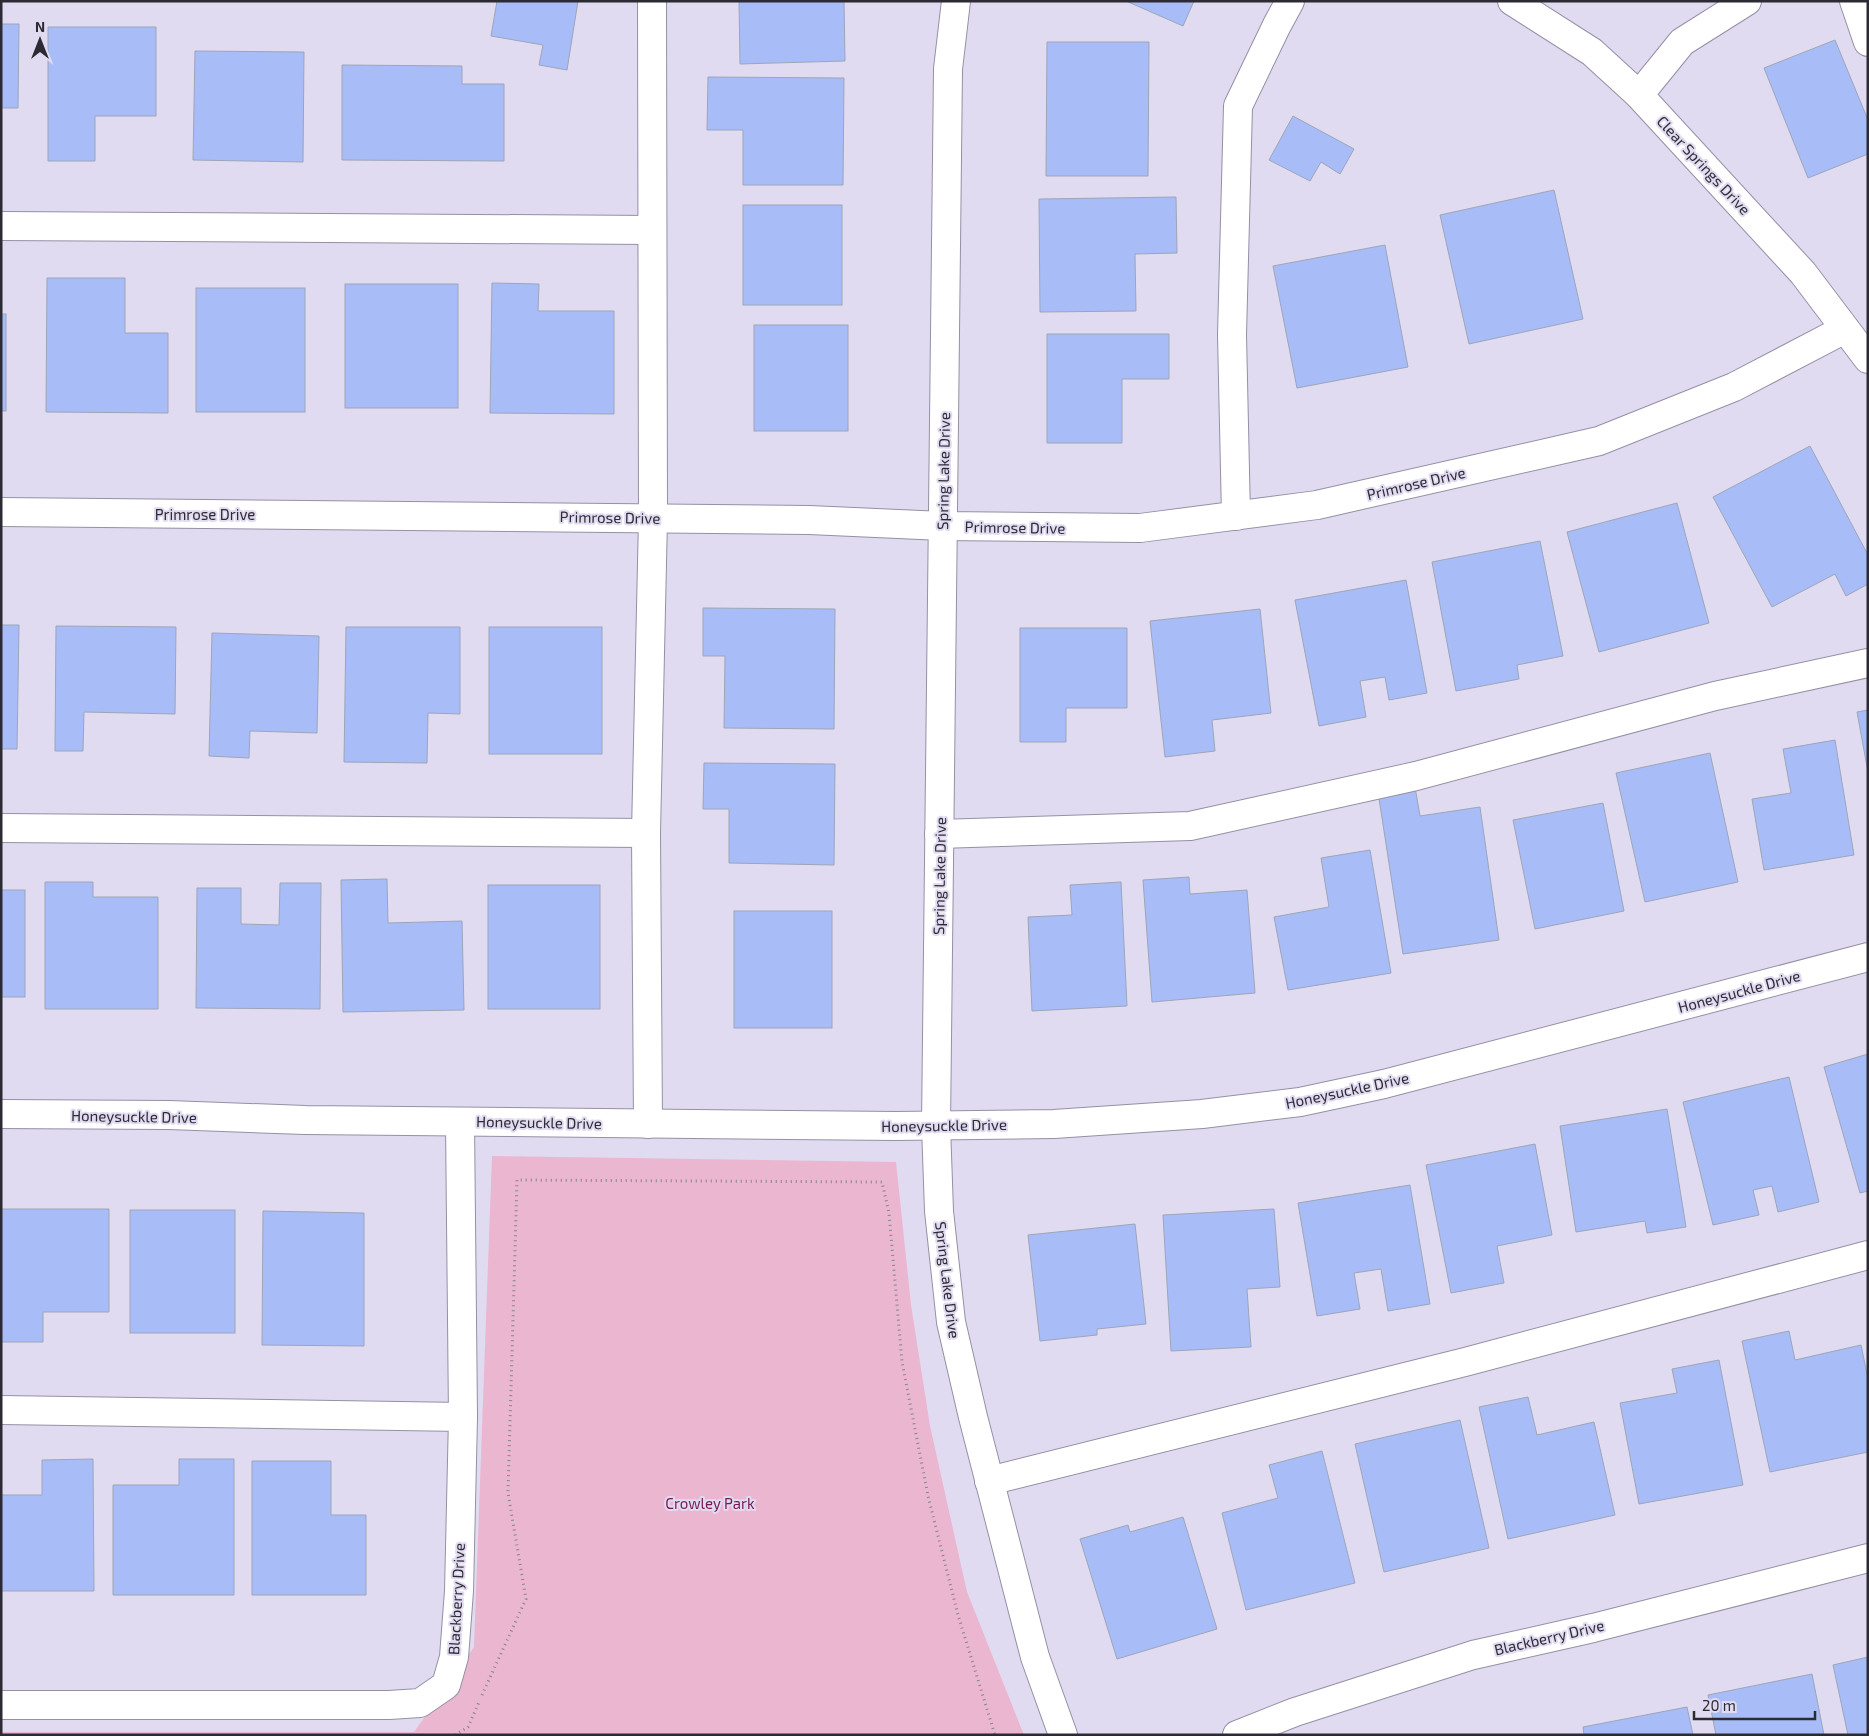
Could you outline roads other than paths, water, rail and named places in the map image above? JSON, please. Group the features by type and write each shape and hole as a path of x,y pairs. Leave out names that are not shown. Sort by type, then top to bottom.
{"street":[{"path":"648,1124 646,833 653,518 652,1"},
{"name":"Spring Lake Drive","path":"956,1 948,69 936,1126 939,1211 951,1322 989,1481 1035,1657 1063,1735"},
{"path":"1236,516 1232,335 1238,106 1290,1"},
{"name":"Clear Springs Drive","path":"1512,1 1592,52 1639,95 1803,273 1868,359"},
{"path":"1854,1 1868,42"},
{"path":"1639,95 1682,42 1743,2"},
{"path":"1,226 652,230"},
{"name":"Primrose Drive","path":"1,512 809,520 943,526 1140,528 1317,505 1599,441 1734,388 1845,329"},
{"path":"939,834 1190,826 1416,776 1715,696 1868,663"},
{"path":"1,828 646,833"},
{"name":"Honeysuckle Drive","path":"1,1114 460,1122 936,1126 1054,1124 1202,1114 1300,1102 1393,1081 1868,957"},
{"name":"Blackberry Drive","path":"1,1705 389,1705 420,1703 446,1685 454,1657 459,1591 463,1417 460,1122"},
{"path":"989,1481 1465,1362 1868,1255"},
{"path":"1,1410 463,1417"},
{"name":"Blackberry Drive","path":"1237,1735 1295,1712 1473,1655 1593,1628 1868,1558"}],"park label":[{"name":"Crowley Park","path":"710,1503"}]}
